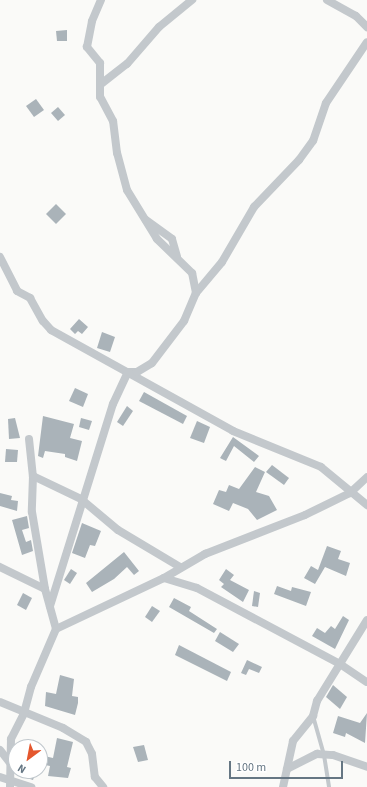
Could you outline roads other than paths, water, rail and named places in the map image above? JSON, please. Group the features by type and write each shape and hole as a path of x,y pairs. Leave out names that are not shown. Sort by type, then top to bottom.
{"street":[{"path":"95,0 87,47 100,63 100,97 113,121 117,153 127,190 142,217 157,239 192,273 196,293"},
{"path":"92,21 101,0"},
{"path":"101,84 127,64 158,27 192,0"},
{"path":"327,0 367,22"},
{"path":"356,16 367,26"},
{"path":"128,372 137,372 152,363 184,321 196,293 222,262 254,207 299,160 313,141 326,103 367,42"},
{"path":"0,257 17,291 30,298 43,321 51,330 233,431 306,459 321,467 350,493 367,505"},
{"path":"50,606 81,499 113,404 128,372"},
{"path":"11,739 24,713 31,687 56,629 45,590 32,512 33,476 29,439"},
{"path":"33,476 81,499 118,530 180,567"},
{"path":"56,629 164,578 180,567 204,554 304,515 350,493 367,477"},
{"path":"0,567 45,590"},
{"path":"164,578 197,588 340,664 367,682"},
{"path":"283,787 293,741 313,716 317,701 367,620"},
{"path":"0,702 63,728 86,742 92,754 95,777 103,787"},
{"path":"0,750 8,760"},
{"path":"287,769 317,754 367,767"},
{"path":"0,777 11,784 31,787"}],"lane":[{"path":"313,716 324,755 329,787"}]}
